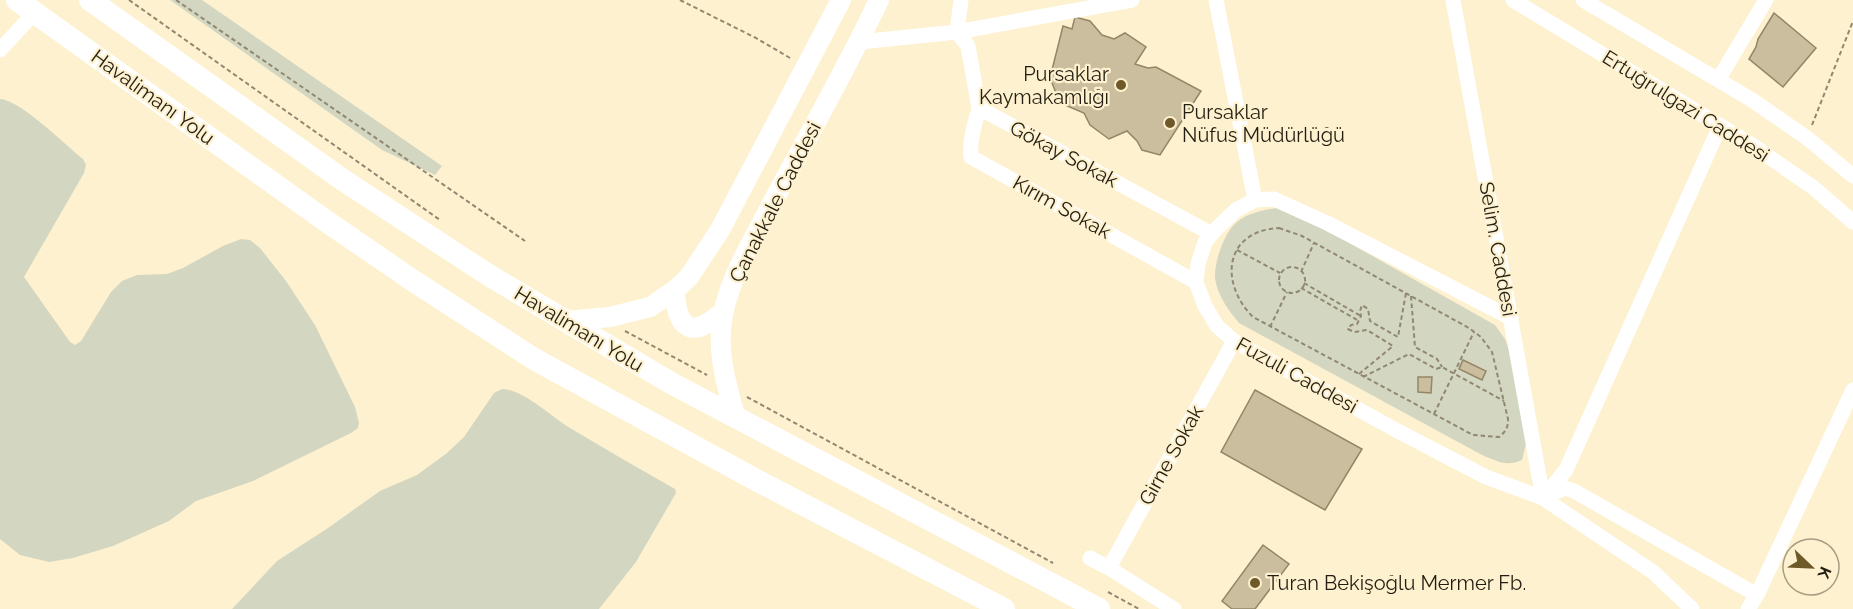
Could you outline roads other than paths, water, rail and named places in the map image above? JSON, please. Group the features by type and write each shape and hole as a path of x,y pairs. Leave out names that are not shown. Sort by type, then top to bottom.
{"highway":[{"name":"Havalimanı Yolu","path":"90,0 343,180 490,276 671,382 1099,609"},
{"name":"Havalimanı Yolu","path":"26,6 326,221 534,359 758,482 1004,609"}],"main road":[{"name":"Çanakkale Caddesi","path":"566,321 633,312 650,307 675,290 702,260 841,0"},
{"name":"Çanakkale Caddesi","path":"735,415 722,364 721,328 736,273 879,0"},
{"path":"675,290 678,317 684,324 692,327 703,326 724,311"}],"street":[{"path":"961,0 957,32 968,46 979,108"},
{"path":"859,42 957,32 1132,0"},
{"path":"1216,0 1255,200"},
{"name":"Selim. Caddesi","path":"1454,0 1543,498"},
{"name":"Ertuğrulgazi Caddesi","path":"1513,0 1752,145 1814,188 1853,222"},
{"name":"Ertuğrulgazi Caddesi","path":"1583,0 1752,100 1807,138 1853,176"},
{"path":"1718,80 1766,0"},
{"path":"0,50 26,6"},
{"name":"Gökay Sokak","path":"979,108 1212,234"},
{"name":"Kırım Sokak","path":"979,108 971,136 971,157 1196,282"},
{"path":"1543,498 1566,470 1720,126"},
{"path":"1196,282 1198,264 1205,242 1212,234 1236,210 1255,200 1274,199 1327,223 1511,318"},
{"name":"Fuzuli Caddesi","path":"1196,282 1205,306 1217,326 1234,341 1384,424 1486,477 1543,498 1653,572 1692,609"},
{"name":"Girne Sokak","path":"1109,568 1234,341"},
{"path":"1748,609 1757,595 1853,390"},
{"path":"1543,498 1565,488 1574,491 1757,595"},
{"path":"1089,558 1174,609"}],"place":[{"name":"Pursaklar Kaymakamlığı","path":"1121,85"},
{"name":"Pursaklar Nüfus Müdürlüğü","path":"1170,123"},
{"name":"Turan Bekişoğlu Mermer Fb.","path":"1255,583"}]}
